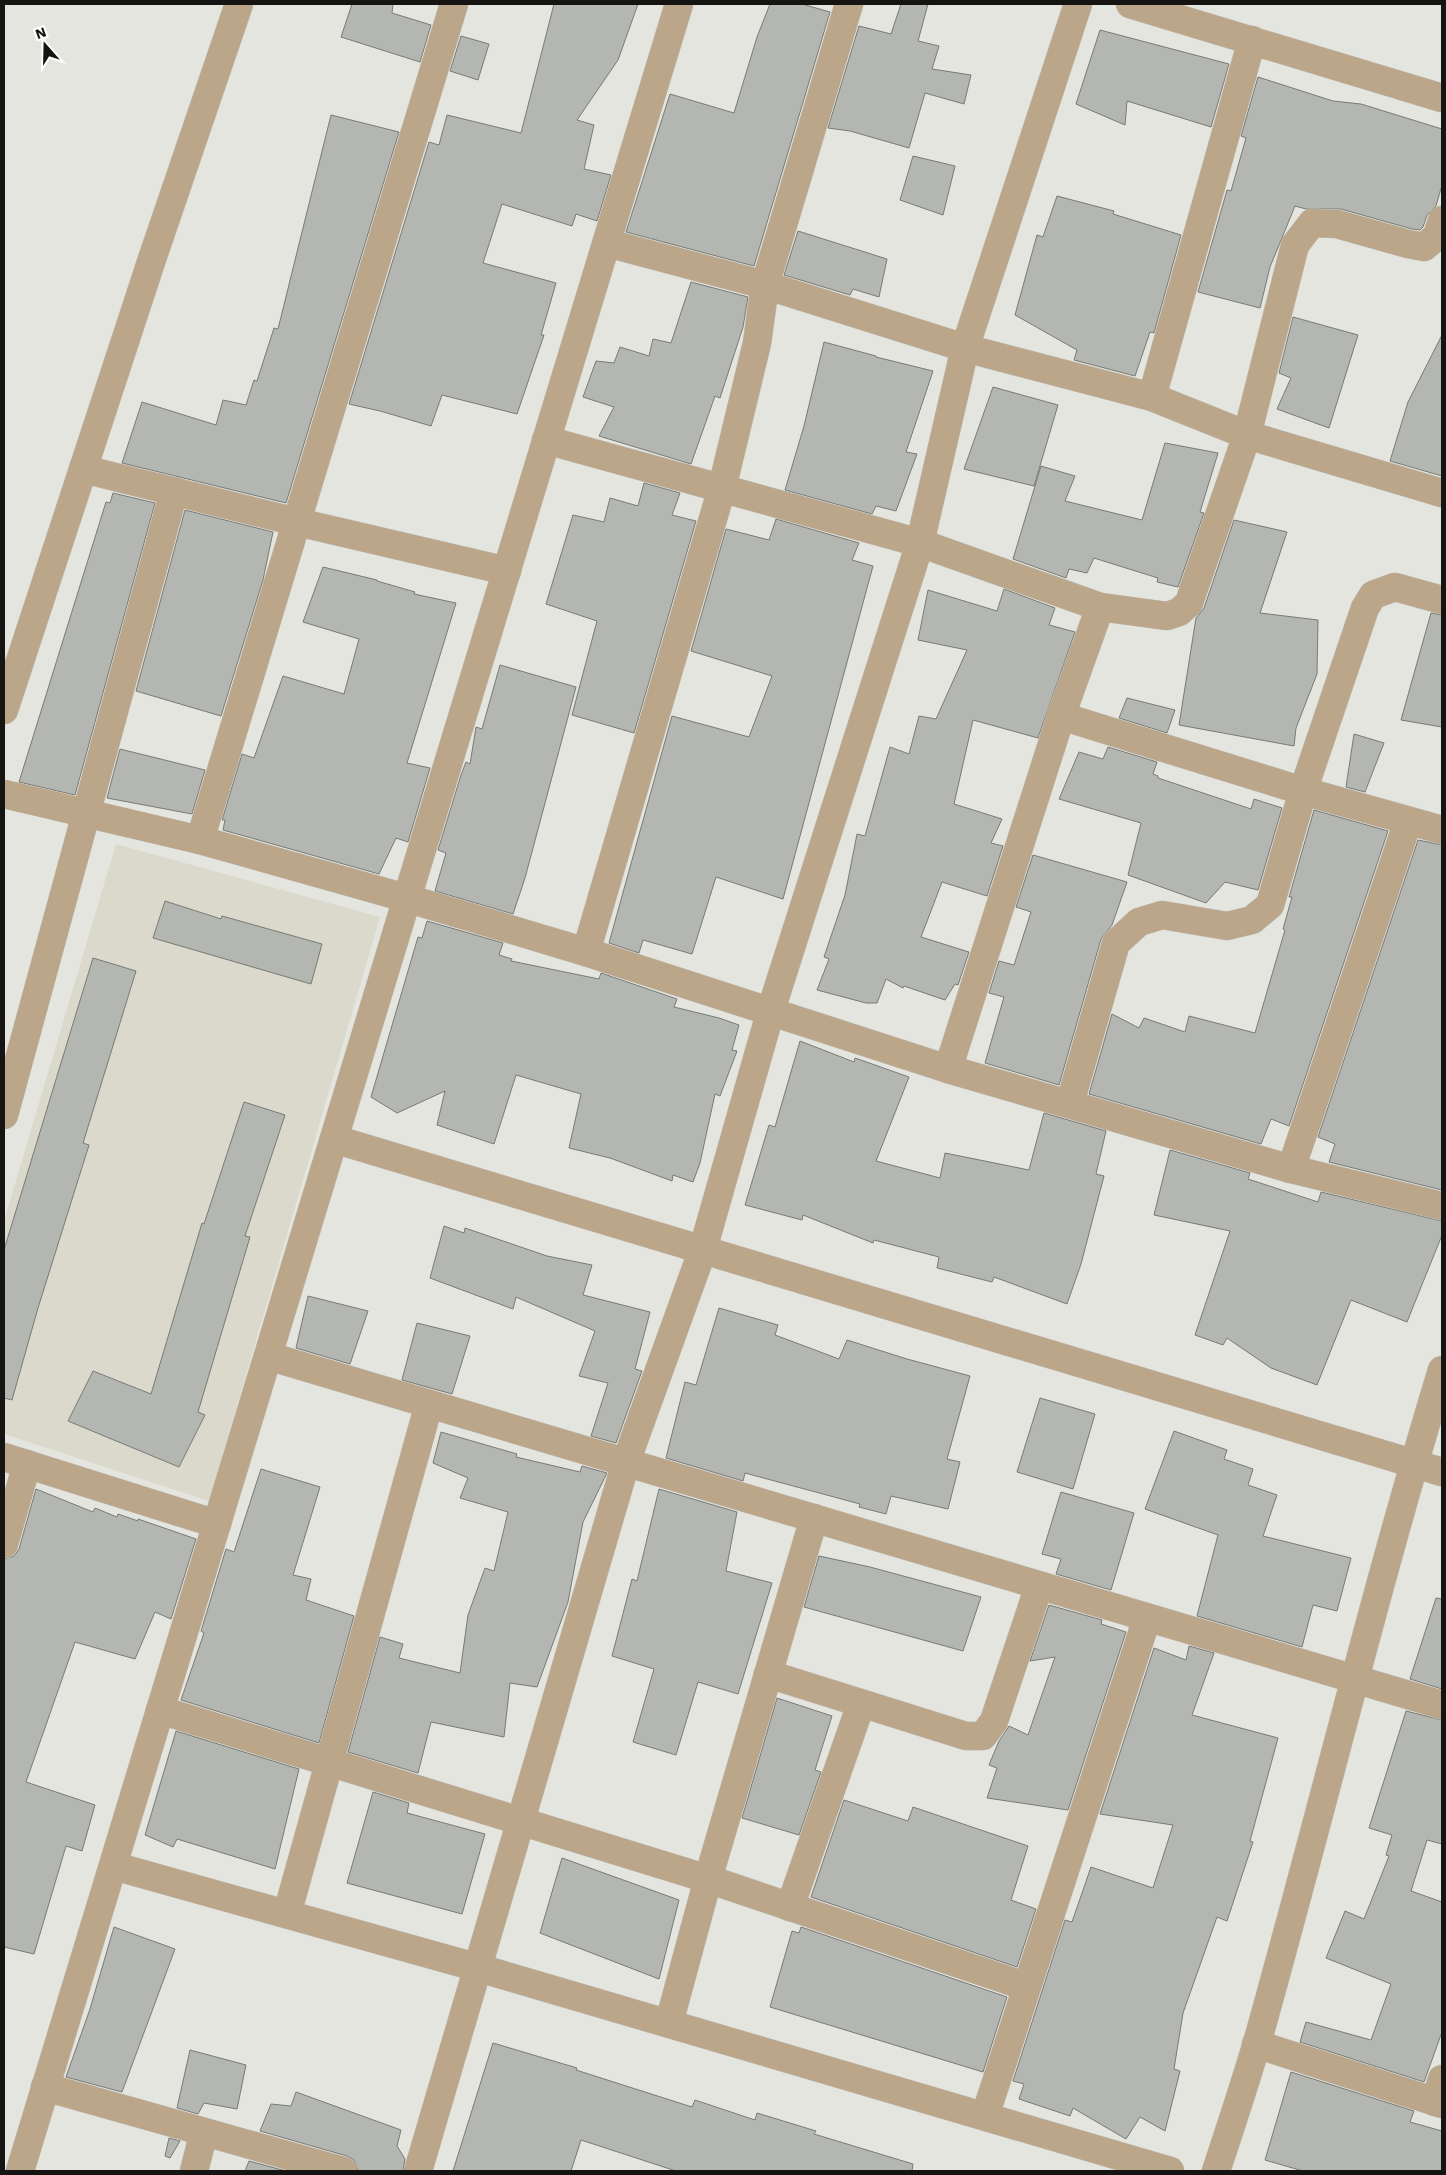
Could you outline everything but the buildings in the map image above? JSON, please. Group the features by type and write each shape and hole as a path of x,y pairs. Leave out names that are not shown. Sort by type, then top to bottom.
{"street":[{"path":"4,710 238,4"},
{"path":"200,840 454,4"},
{"path":"20,2171 406,898 680,4"},
{"path":"586,952 722,488 757,343 765,285 849,4"},
{"path":"418,2171 522,1823 626,1462 703,1249 771,1010 920,542 965,348 1078,4"},
{"path":"1130,4 1191,13 1252,40 1442,98"},
{"path":"1152,397 1252,40"},
{"path":"546,440 920,542 1100,606 1167,616 1179,612 1189,603 1247,435 1295,246 1312,222 1337,224 1424,247 1437,236 1442,220"},
{"path":"607,243 765,285 965,348 1152,397 1247,435 1442,493"},
{"path":"83,469 507,571"},
{"path":"4,1116 174,491"},
{"path":"1070,1103 1116,943 1139,922 1162,915 1227,926 1252,920 1270,905 1303,791 1365,608 1373,595 1395,587 1442,600"},
{"path":"948,1069 1061,716 1100,606"},
{"path":"1061,716 1303,791 1442,830"},
{"path":"4,794 200,840 406,898 771,1010 948,1069 1070,1103 1291,1169 1442,1206"},
{"path":"1291,1169 1408,821"},
{"path":"334,1138 1442,1472"},
{"path":"268,1356 1442,1705"},
{"path":"1216,2171 1256,2044 1354,1679 1442,1370"},
{"path":"287,1914 429,1404"},
{"path":"4,1544 16,1461 217,1524"},
{"path":"669,2023 708,1879 814,1518"},
{"path":"768,1674 966,1736 982,1736 994,1721 1039,1586"},
{"path":"985,2116 1025,1986 1147,1618"},
{"path":"790,1907 861,1704"},
{"path":"160,1710 708,1879 1025,1986"},
{"path":"114,1866 479,1968 1170,2171"},
{"path":"1256,2044 1440,2095"},
{"path":"45,2087 343,2171"},
{"path":"194,2171 204,2132"}],"shaded area":[{"path":"116,844 380,917 209,1501 4,1434 4,1221"}]}
